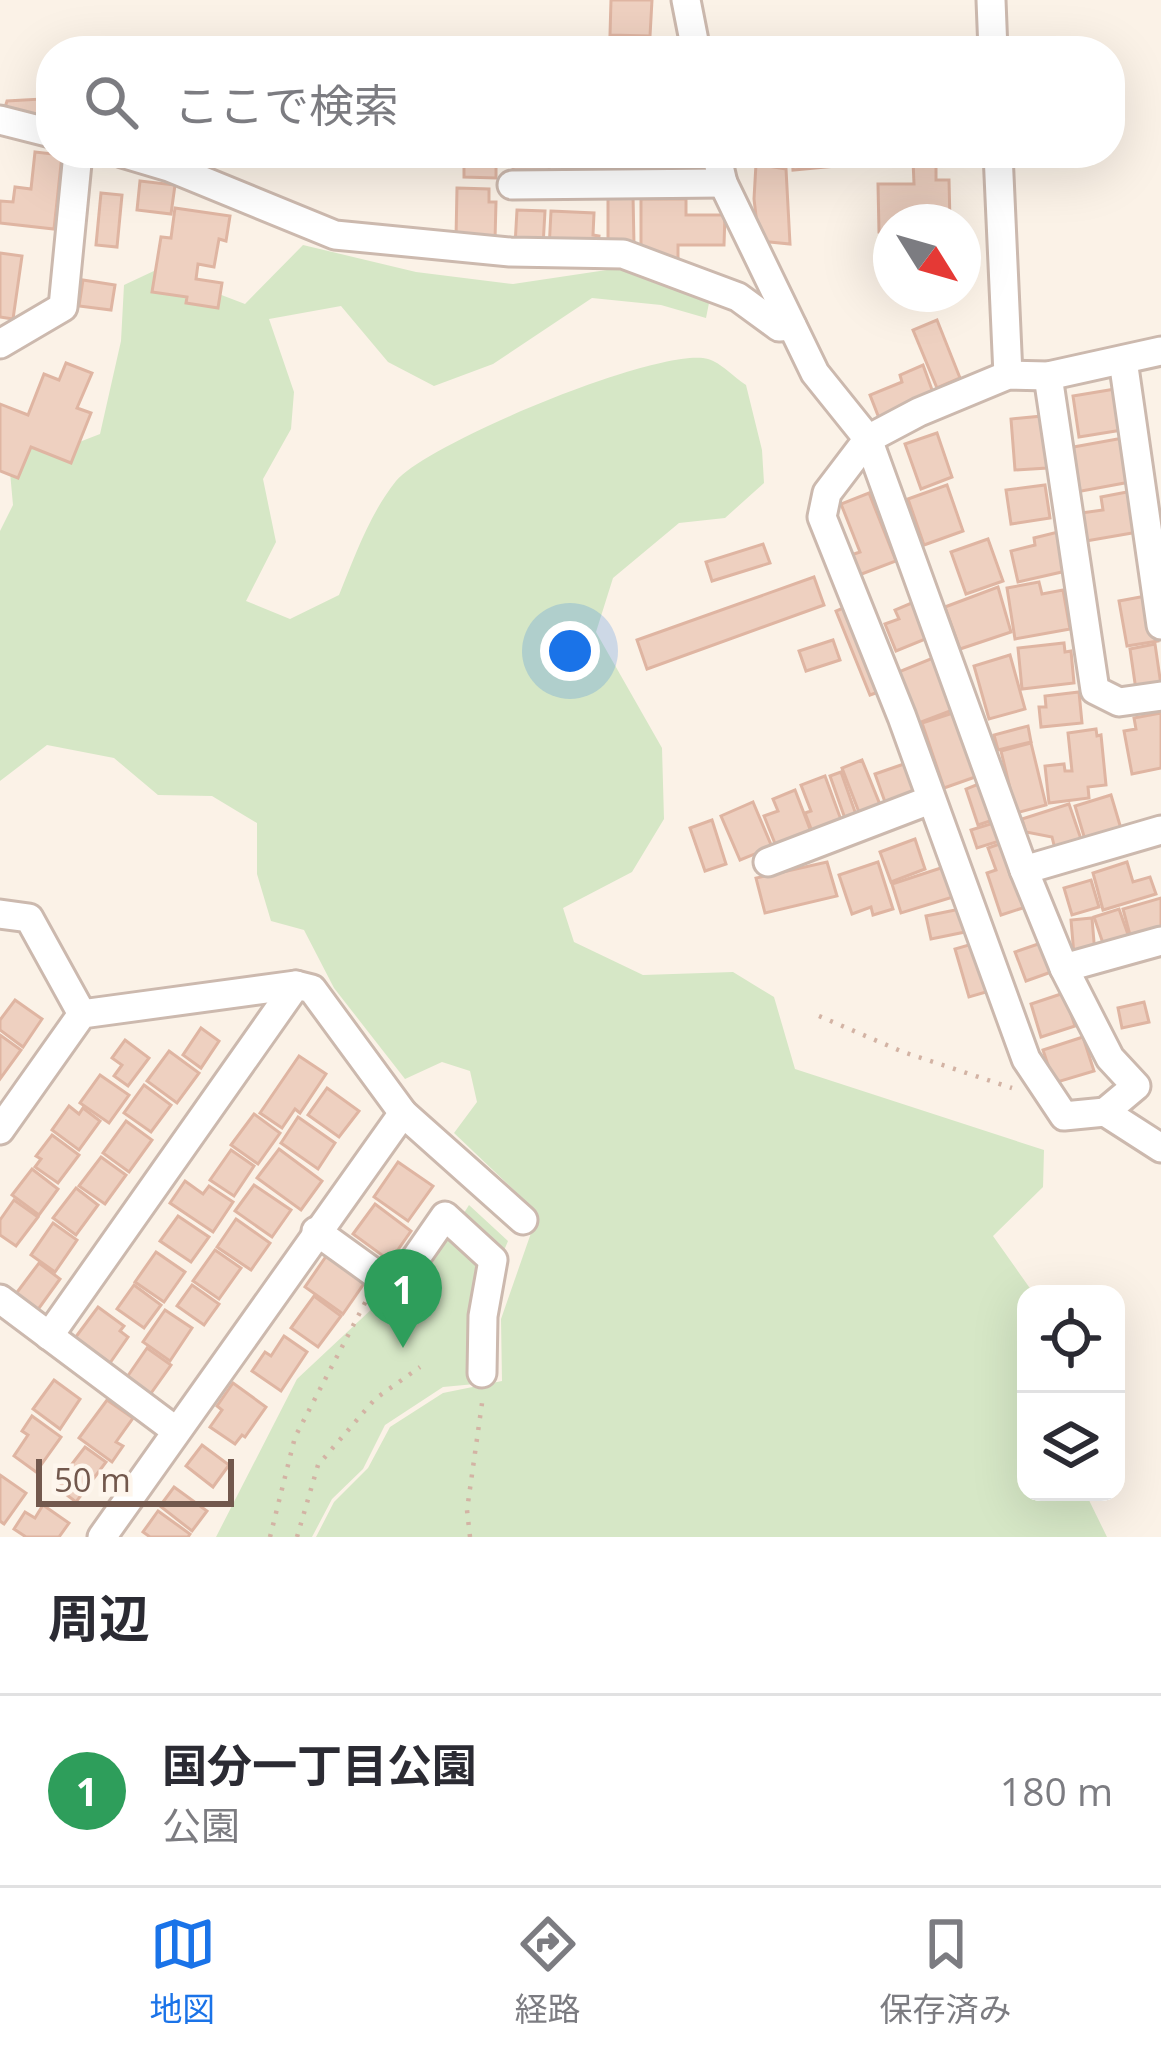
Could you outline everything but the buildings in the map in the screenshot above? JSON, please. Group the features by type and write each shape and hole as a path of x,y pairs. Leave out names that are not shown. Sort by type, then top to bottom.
{"street":[{"path":"686,0 693,36"},
{"path":"991,0 992,36"},
{"path":"0,119 36,129"},
{"path":"0,344 63,307 76,168"},
{"path":"172,168 334,236 509,252 623,254 738,297 779,327 792,326"},
{"path":"720,168 815,373 868,439 1064,968 1110,1058 1148,1092 1105,1112 1064,1116 1026,1059 822,517 826,493 868,439 919,412 1008,374 1048,376 1161,351"},
{"path":"999,168 1008,374"},
{"path":"512,185 723,183"},
{"path":"1123,360 1161,625"},
{"path":"1048,376 1094,690 1119,702 1161,696"},
{"path":"768,862 930,800"},
{"path":"1024,870 1161,830"},
{"path":"0,914 29,918 82,1014"},
{"path":"1064,968 1161,941"},
{"path":"49,1336 296,985"},
{"path":"0,1130 82,1014 296,985 312,989 403,1113 523,1220"},
{"path":"1105,1112 1161,1148"},
{"path":"102,1537 403,1113"},
{"path":"316,1231 395,1288 445,1216 493,1260 483,1316 482,1373"},
{"path":"0,1299 175,1430"}],"path":[{"path":"819,1016 944,1066 1053,1098"},
{"path":"270,1537 295,1436 379,1276"},
{"path":"297,1537 318,1465 375,1399 420,1367"},
{"path":"470,1537 467,1510 484,1407 482,1373"}],"green space":[{"path":"303,245 416,272 513,284 620,268 709,303 706,318 661,305 592,298 493,364 434,386 388,362 341,306 269,319 294,392 291,429 263,479 276,542 246,601 290,619 339,595 370,522 396,481 417,464 496,422 597,382 682,359 713,361 746,385 762,450 764,483 725,518 679,523 613,578 596,632 662,748 664,819 632,872 563,908 574,942 643,975 733,972 774,997 795,1069 1044,1150 1043,1187 993,1236 1028,1285 1017,1285 1017,1501 1089,1501 1107,1537 316,1537 334,1502 368,1468 390,1427 443,1393 502,1381 501,1319 538,1213 454,1133 477,1102 470,1071 442,1062 405,1079 334,988 304,930 271,921 257,874 257,823 212,796 158,795 114,758 47,745 0,781 0,531 13,505 9,461 32,433 69,446 100,434 121,341 124,285 156,270 245,304"},
{"path":"469,1205 508,1241 476,1317 475,1384 443,1387 385,1425 363,1469 332,1499 312,1537 216,1537 297,1379 407,1276 423,1278"}],"place":[{"name":"国分一丁目公園","path":"403,1348"}]}
